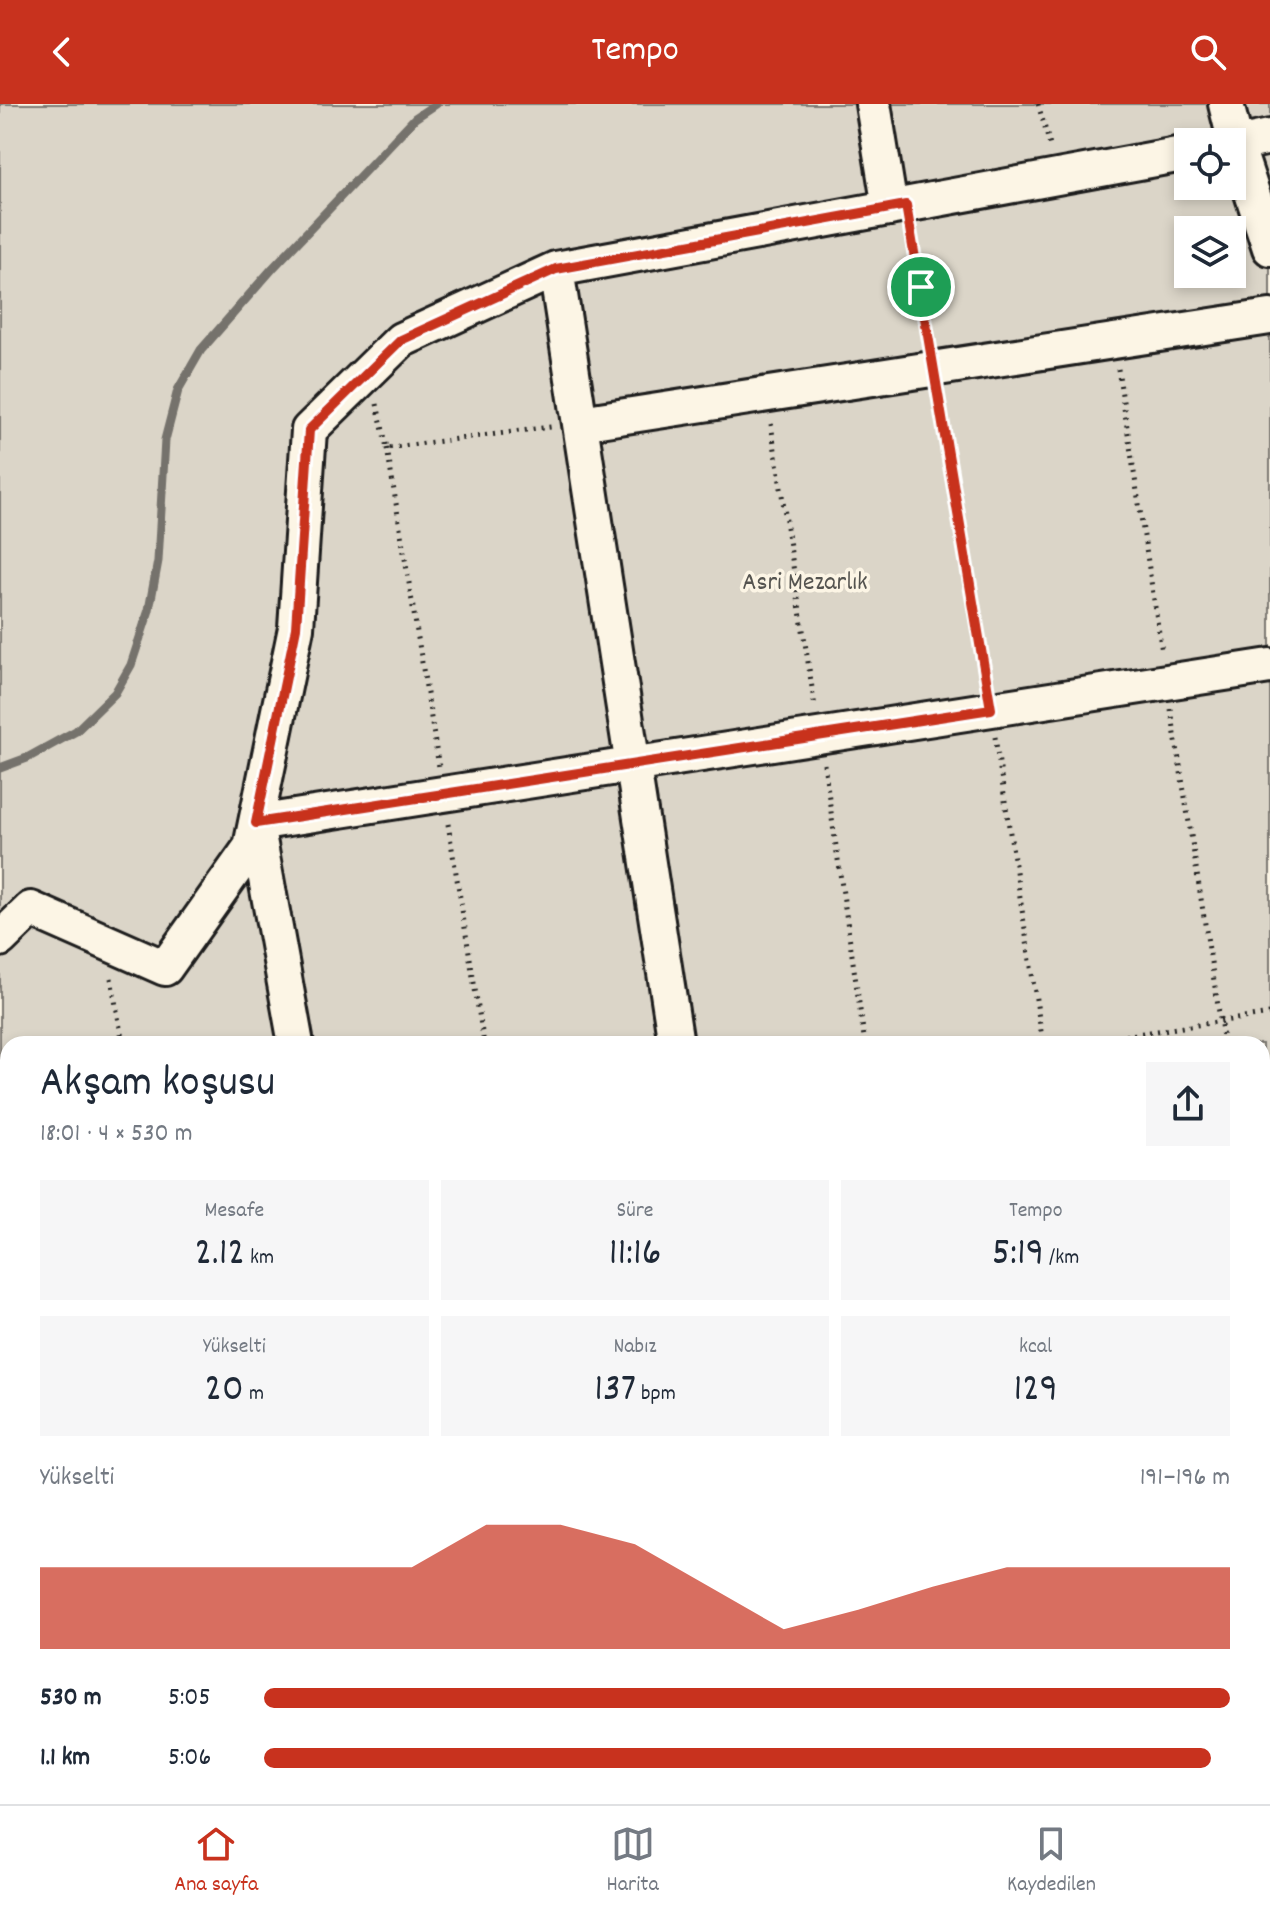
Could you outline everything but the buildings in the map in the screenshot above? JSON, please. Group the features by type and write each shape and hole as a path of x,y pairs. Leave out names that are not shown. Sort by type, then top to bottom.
{"street":[{"path":"873,104 898,206"},
{"path":"1226,104 1231,128"},
{"path":"1246,142 1270,137"},
{"path":"0,939 31,909 165,968 251,847 296,628 309,430 401,340 556,269 1174,156"},
{"path":"1246,179 1270,248"},
{"path":"556,269 675,1036"},
{"path":"580,423 1270,317"},
{"path":"256,823 1270,666"},
{"path":"256,823 295,1036"}],"path":[{"path":"1038,104 1059,177"},
{"path":"898,206 935,369 1042,1036"},
{"path":"369,372 387,448 483,1036"},
{"path":"387,448 580,423"},
{"path":"104,941 122,1036"},
{"path":"1123,1036 1270,1014"}],"green space":[{"name":"Asri Mezarlık","path":"0,104 1270,104 1270,1036 0,1036"}],"waterway":[{"path":"0,768 27,758 76,731 115,693 131,665 149,610 158,561 165,440 178,390 201,350 273,268 415,118 436,104"}],"route":[{"path":"906,205 921,287 991,709 256,823 296,628 309,430 401,340 556,269 906,205"}]}
